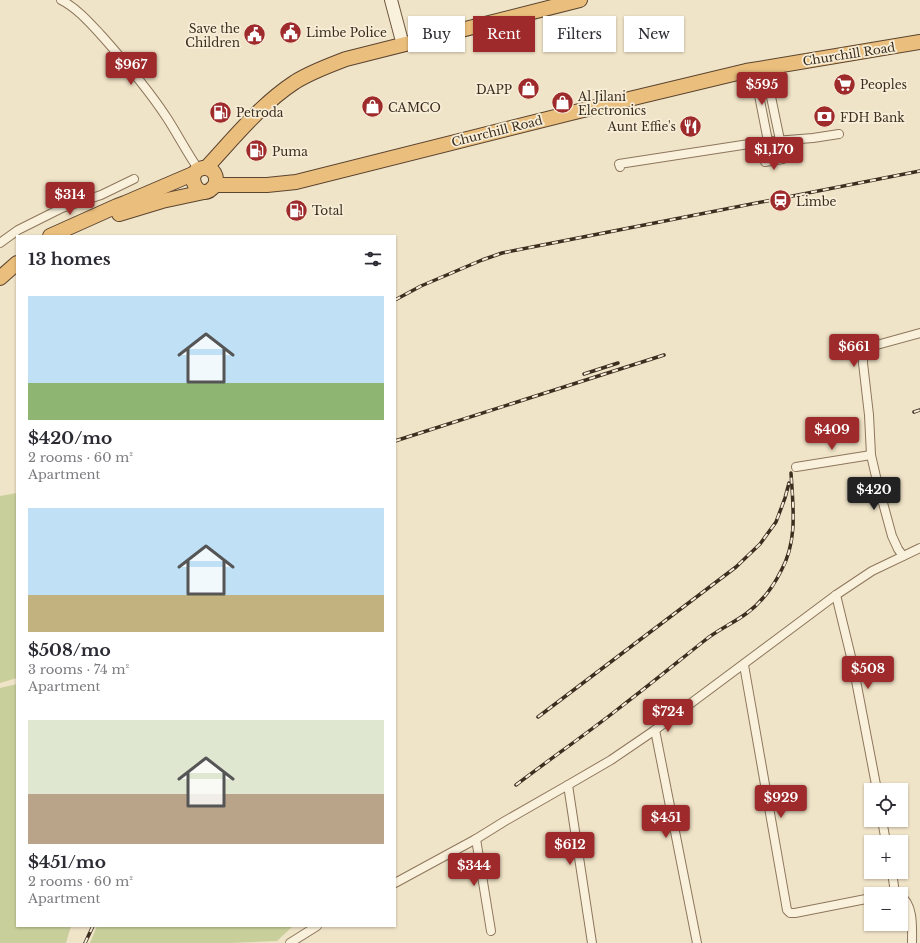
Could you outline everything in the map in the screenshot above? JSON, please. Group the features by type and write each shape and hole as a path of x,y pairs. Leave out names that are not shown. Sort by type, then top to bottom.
{"highway":[{"path":"52,235 200,170 210,169 214,172 217,181 210,189 196,188 194,185 193,176 200,170 273,98 295,82 316,71 346,59 580,0"},
{"name":"Churchill Road","path":"64,235 119,214 210,189 296,182 572,113 759,69 920,42"},
{"path":"0,269 16,256"},
{"path":"0,278 16,264"}],"main road":[{"path":"391,0 403,45"}],"street":[{"path":"61,0 69,4 90,23 120,56 166,116 200,170"},
{"path":"759,69 773,107 783,159 765,162 765,141 759,69"},
{"path":"762,109 773,107"},
{"path":"620,167 619,164 765,141 813,138 839,134"},
{"path":"0,243 18,230 62,208 101,195 134,179"},
{"path":"903,556 892,536 871,455 869,415 863,356 866,350 873,346 920,333"},
{"path":"796,467 871,455"},
{"path":"396,882 476,839 611,760 744,665 836,595 872,571 920,548"},
{"path":"836,595 853,665 875,783"},
{"path":"744,665 787,910 796,913 864,899"},
{"path":"655,730 697,943"},
{"path":"568,785 592,943"},
{"path":"476,839 491,931"},
{"path":"908,904 912,926 912,943"},
{"path":"290,943 315,927"}],"green space":[{"path":"16,493 16,678 0,683 0,496"},
{"path":"16,684 16,927 71,927 66,943 0,943 0,688"},
{"path":"97,927 292,927 277,941 229,943 90,943"}],"railway":[{"path":"396,299 421,286 502,253 920,171"},
{"path":"396,441 664,355"},
{"path":"584,374 618,363"},
{"path":"914,412 920,410"},
{"path":"516,785 606,719 709,637 747,613 762,599 778,577 790,548 793,523 791,473"},
{"path":"538,717 736,567 760,544 776,522 789,483"},
{"path":"85,943 93,927"}],"place":[{"name":"Limbe Police","path":"290,32"},
{"name":"Save the Children","path":"255,35"},
{"name":"Peoples","path":"844,84"},
{"name":"DAPP","path":"528,89"},
{"name":"Al Jilani Electronics","path":"563,103"},
{"name":"CAMCO","path":"373,107"},
{"name":"Petroda","path":"220,112"},
{"name":"FDH Bank","path":"824,117"},
{"name":"Aunt Effie's","path":"691,126"},
{"name":"Puma","path":"257,151"},
{"name":"Limbe","path":"780,201"},
{"name":"Total","path":"297,210"}]}
